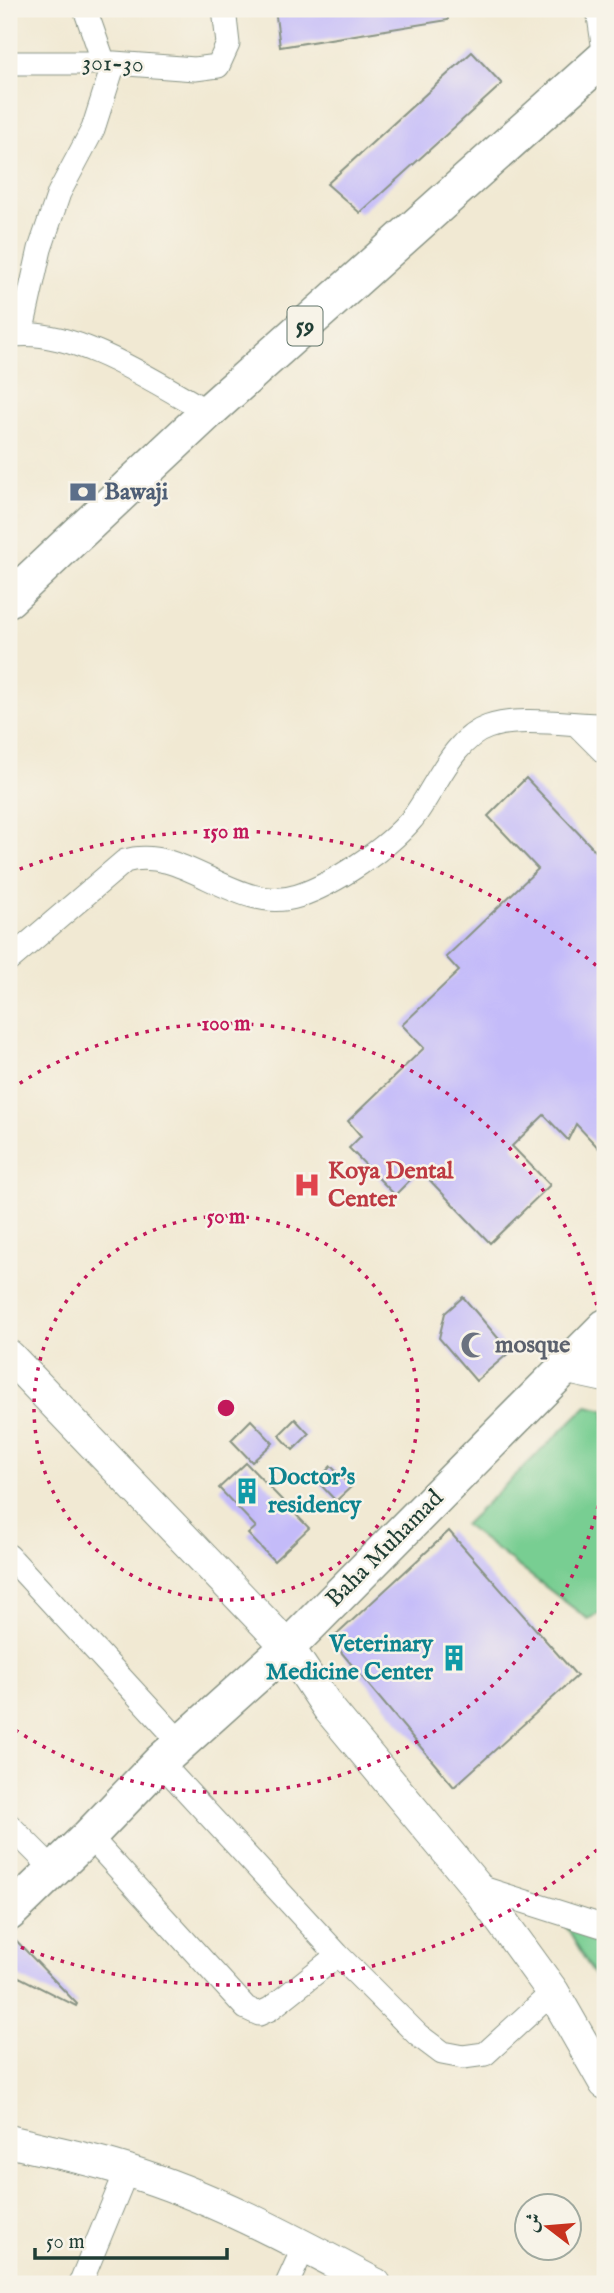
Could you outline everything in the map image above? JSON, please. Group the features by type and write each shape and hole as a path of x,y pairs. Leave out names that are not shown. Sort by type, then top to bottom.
{"main road":[{"name":"59","path":"9,599 208,412 605,57"},
{"name":"Baha Muhamad","path":"9,1913 171,1753 288,1647 605,1327"},
{"path":"9,1356 288,1647 329,1709 476,1886 552,1992 605,2083"},
{"path":"563,1367 605,1376"},
{"path":"9,2141 127,2170 304,2247 375,2284"}],"street":[{"path":"85,9 109,63 93,129 59,193 15,335 80,345 117,360 208,412"},
{"name":"301-30","path":"9,63 109,63 195,69 218,66 228,44 224,9"},
{"path":"598,9 605,57"},
{"path":"9,960 125,861 143,856 174,864 228,889 264,897 294,897 320,888 382,847 409,822 430,795 460,746 472,734 503,723 605,725"},
{"path":"577,725 605,753"},
{"path":"9,1556 338,1955 418,2035 442,2053 463,2057 485,2053 552,1992"},
{"path":"9,1825 54,1870"},
{"path":"89,1836 246,2008 259,2014 270,2009 338,1955"},
{"path":"476,1886 605,1927"},
{"path":"80,2284 127,2170"},
{"path":"287,2284 304,2247"}],"green space":[{"path":"587,1406 605,1410 605,1611 588,1619 464,1525"},
{"path":"565,1925 605,1941 605,1994"}],"building":[{"path":"275,9 447,9 448,20 280,47"},
{"path":"472,52 502,84 360,213 327,184"},
{"name":"Koya Dental Center","path":"526,778 605,861 605,1155 576,1124 568,1140 544,1115 512,1146 550,1185 490,1243 420,1170 395,1195 349,1148 361,1136 348,1121 424,1048 402,1025 459,971 446,957 538,869 488,816"},
{"name":"mosque","path":"463,1297 510,1352 476,1381 439,1338 445,1313"},
{"path":"295,1419 309,1434 293,1450 279,1435"},
{"path":"251,1420 273,1443 252,1462 231,1440"},
{"path":"246,1463 309,1528 274,1561 248,1534 256,1527 219,1488"},
{"path":"331,1466 351,1487 336,1501 317,1481"},
{"name":"Veterinary Medicine Center","path":"449,1531 577,1676 454,1787 331,1640"},
{"path":"9,1933 77,2004 76,2006 9,1972"}],"place":[{"name":"Bawaji","path":"83,492"},
{"name":"Koya Dental Center","path":"307,1185"},
{"name":"mosque","path":"474,1345"},
{"name":"Doctor's residency","path":"247,1491"},
{"name":"Veterinary Medicine Center","path":"454,1658"}]}
